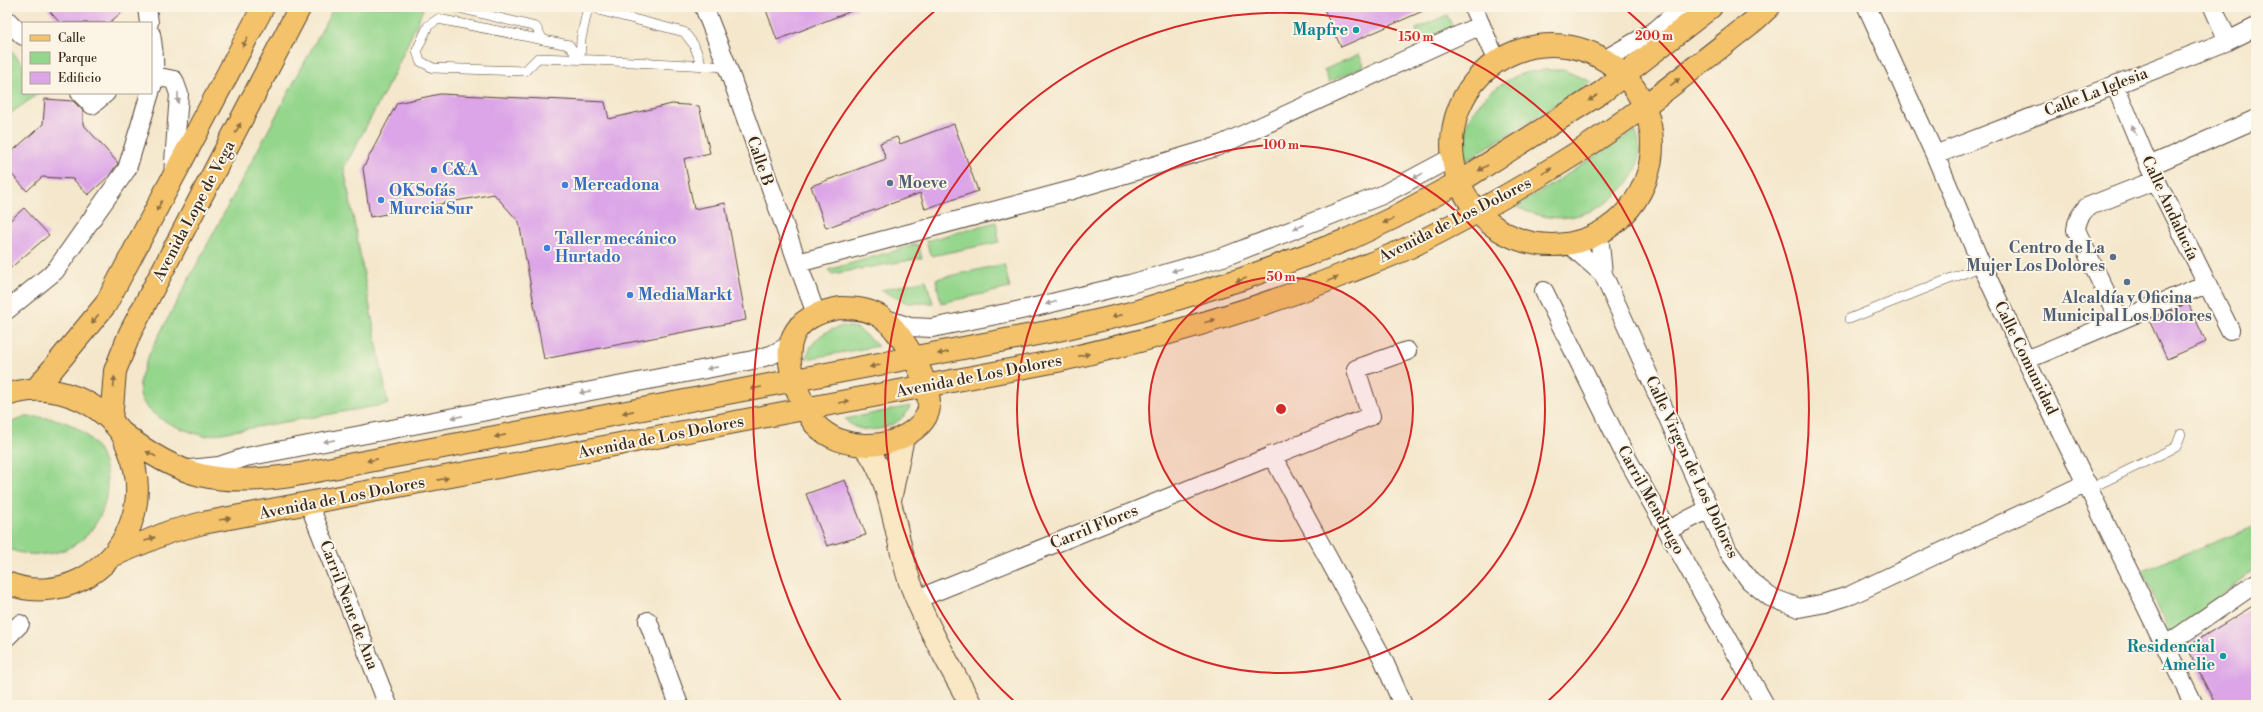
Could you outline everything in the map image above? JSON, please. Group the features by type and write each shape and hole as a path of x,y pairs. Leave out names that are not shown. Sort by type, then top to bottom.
{"main road":[{"name":"Avenida Lope de Vega","path":"17,390 106,304 263,7"},
{"name":"Avenida Lope de Vega","path":"116,426 115,371 130,333 300,7"},
{"name":"Avenida de Los Dolores","path":"17,390 64,393 89,403 149,454 186,470 220,480 256,480 283,477 1058,330 1131,313 1207,291 1300,259 1349,239 1394,218 1459,182 1544,130 1625,76 1711,7"},
{"name":"Avenida de Los Dolores","path":"114,555 169,532 187,527 925,386 1118,347 1236,313 1306,289 1408,248 1519,188 1576,153 1645,106 1756,20 1768,7"},
{"path":"1550,46 1578,49 1604,60 1625,76 1636,90 1645,106 1650,121 1653,143 1650,171 1639,196 1622,218 1599,234 1569,244 1539,244 1510,236 1491,225 1477,211 1459,182 1453,158 1452,136 1460,107 1467,94 1480,76 1497,62 1522,50 1550,46"},
{"path":"849,308 865,310 882,317 898,332 913,358 925,386 928,411 918,427 903,437 883,443 863,445 841,440 816,424 806,409 794,381 789,362 790,345 798,328 816,314 829,310 849,308"},
{"path":"10,588 44,590 70,585 94,573 114,555 131,527 138,496 135,465 116,426"}],"street":[{"path":"146,7 149,22"},
{"name":"Calle B","path":"704,7 728,67 816,314"},
{"path":"1473,7 1497,62"},
{"path":"1604,60 1656,30 1682,7"},
{"name":"Calle Comunidad","path":"1866,7 1935,155 1982,266 2026,360 2194,705"},
{"path":"2213,7 2228,41"},
{"path":"7,20 22,35"},
{"path":"798,263 1072,190 1216,147 1481,25"},
{"name":"Calle La Iglesia","path":"1935,155 2228,41 2256,28"},
{"path":"152,44 152,86 174,80 179,94 172,180"},
{"name":"Calle Andalucía","path":"2115,85 2152,173 2230,330"},
{"path":"81,94 92,105 105,94"},
{"path":"7,310 55,271 126,169 149,94"},
{"path":"2119,320 2076,230 2080,216 2087,207 2256,118"},
{"path":"882,317 910,327 923,329 1031,308 1130,284 1226,256 1382,195 1453,158"},
{"name":"Calle Virgen de Los Dolores","path":"1599,234 1604,274 1728,551 1750,581 1770,598 1799,608 1826,603 1851,595 2088,486"},
{"name":"Calle Virgen de Los Dolores","path":"1569,244 1604,274"},
{"path":"2026,360 2206,284"},
{"name":"Carril Mendrugo","path":"1544,291 1623,451 1765,705"},
{"path":"186,470 219,466 267,453 753,360 771,355 790,345"},
{"name":"Carril Flores","path":"917,599 1371,416 1356,369 1407,351"},
{"path":"889,502 903,437"},
{"path":"863,445 876,462 889,502 900,554 917,599 971,705"},
{"path":"1272,455 1383,659 1403,705"},
{"name":"Carril Nene de Ana","path":"309,504 388,705"},
{"path":"1668,530 1709,509"},
{"path":"2165,646 2256,583"},
{"path":"648,621 679,705"},
{"path":"7,637 20,624"}],"lane":[{"path":"455,7 536,27 543,40"},
{"path":"580,60 581,39 588,7"},
{"path":"595,7 602,11 684,32 694,45 702,66"},
{"path":"580,60 569,45 438,19 428,26 417,50 420,61 433,68 525,71 538,58 702,66 728,67"},
{"path":"1849,319 1982,266"},
{"path":"2088,486 2176,447 2181,434"}],"green space":[{"path":"334,7 424,7 394,74 344,168 388,404 205,436 187,431 157,417 149,410 143,402 139,389 142,373 150,352"},
{"path":"1447,15 1453,27 1421,41 1416,29"},
{"path":"7,45 22,64 22,94 38,94 7,116"},
{"path":"1359,54 1364,66 1329,82 1324,70"},
{"path":"1546,70 1563,70 1592,82 1467,160 1464,147 1464,134 1474,110 1493,90 1504,82 1516,76"},
{"path":"1635,131 1639,147 1638,161 1633,175 1624,188 1612,199 1584,214 1562,218 1542,216 1516,207"},
{"path":"996,222 999,242 931,256 926,241"},
{"path":"918,244 922,258 832,274 828,270"},
{"path":"1004,264 1010,288 941,303 936,279"},
{"path":"926,280 933,303 907,303 881,290"},
{"path":"843,326 857,328 878,346 806,359 808,352 819,337 829,331"},
{"path":"910,406 906,414 899,421 880,429 860,429 845,419"},
{"path":"25,417 46,418 62,421 87,436 100,454 106,475 106,496 99,517 87,535 69,548 46,554 26,554 7,548 7,424"},
{"path":"2256,526 2256,569 2169,634 2143,570"}],"building":[{"path":"46,7 128,7 110,22 59,22"},
{"path":"765,7 859,7 859,8 777,40"},
{"name":"Mapfre","path":"1323,7 1432,7 1341,47"},
{"path":"440,94 605,102 609,119 672,104 699,106 710,153 684,159 694,209 725,203 746,320 544,359 519,222 494,194 370,217 363,168 397,103"},
{"path":"45,99 73,101 83,111 83,124 118,163 109,176 88,195 73,179 42,177 27,191 7,169 7,156 43,124"},
{"path":"954,124 978,191 925,209 920,193 826,228 811,186 886,159 880,143 897,137 900,144"},
{"path":"24,208 49,235 7,271 7,223"},
{"path":"2188,303 2206,342 2167,359 2149,320"},
{"path":"845,480 866,535 827,546 806,494"},
{"name":"Residencial Amelie","path":"2256,604 2256,705 2216,705 2186,647"}],"place":[{"name":"Mapfre","path":"1356,30"},
{"name":"C&A","path":"434,170"},
{"name":"Moeve","path":"890,183"},
{"name":"Mercadona","path":"565,185"},
{"name":"OKSofás Murcia Sur","path":"381,200"},
{"name":"Taller mecánico Hurtado","path":"547,248"},
{"name":"Centro de La Mujer Los Dolores","path":"2113,257"},
{"name":"Alcaldía y Oficina Municipal Los Dolores","path":"2127,282"},
{"name":"MediaMarkt","path":"630,295"},
{"name":"Residencial Amelie","path":"2223,656"}]}
